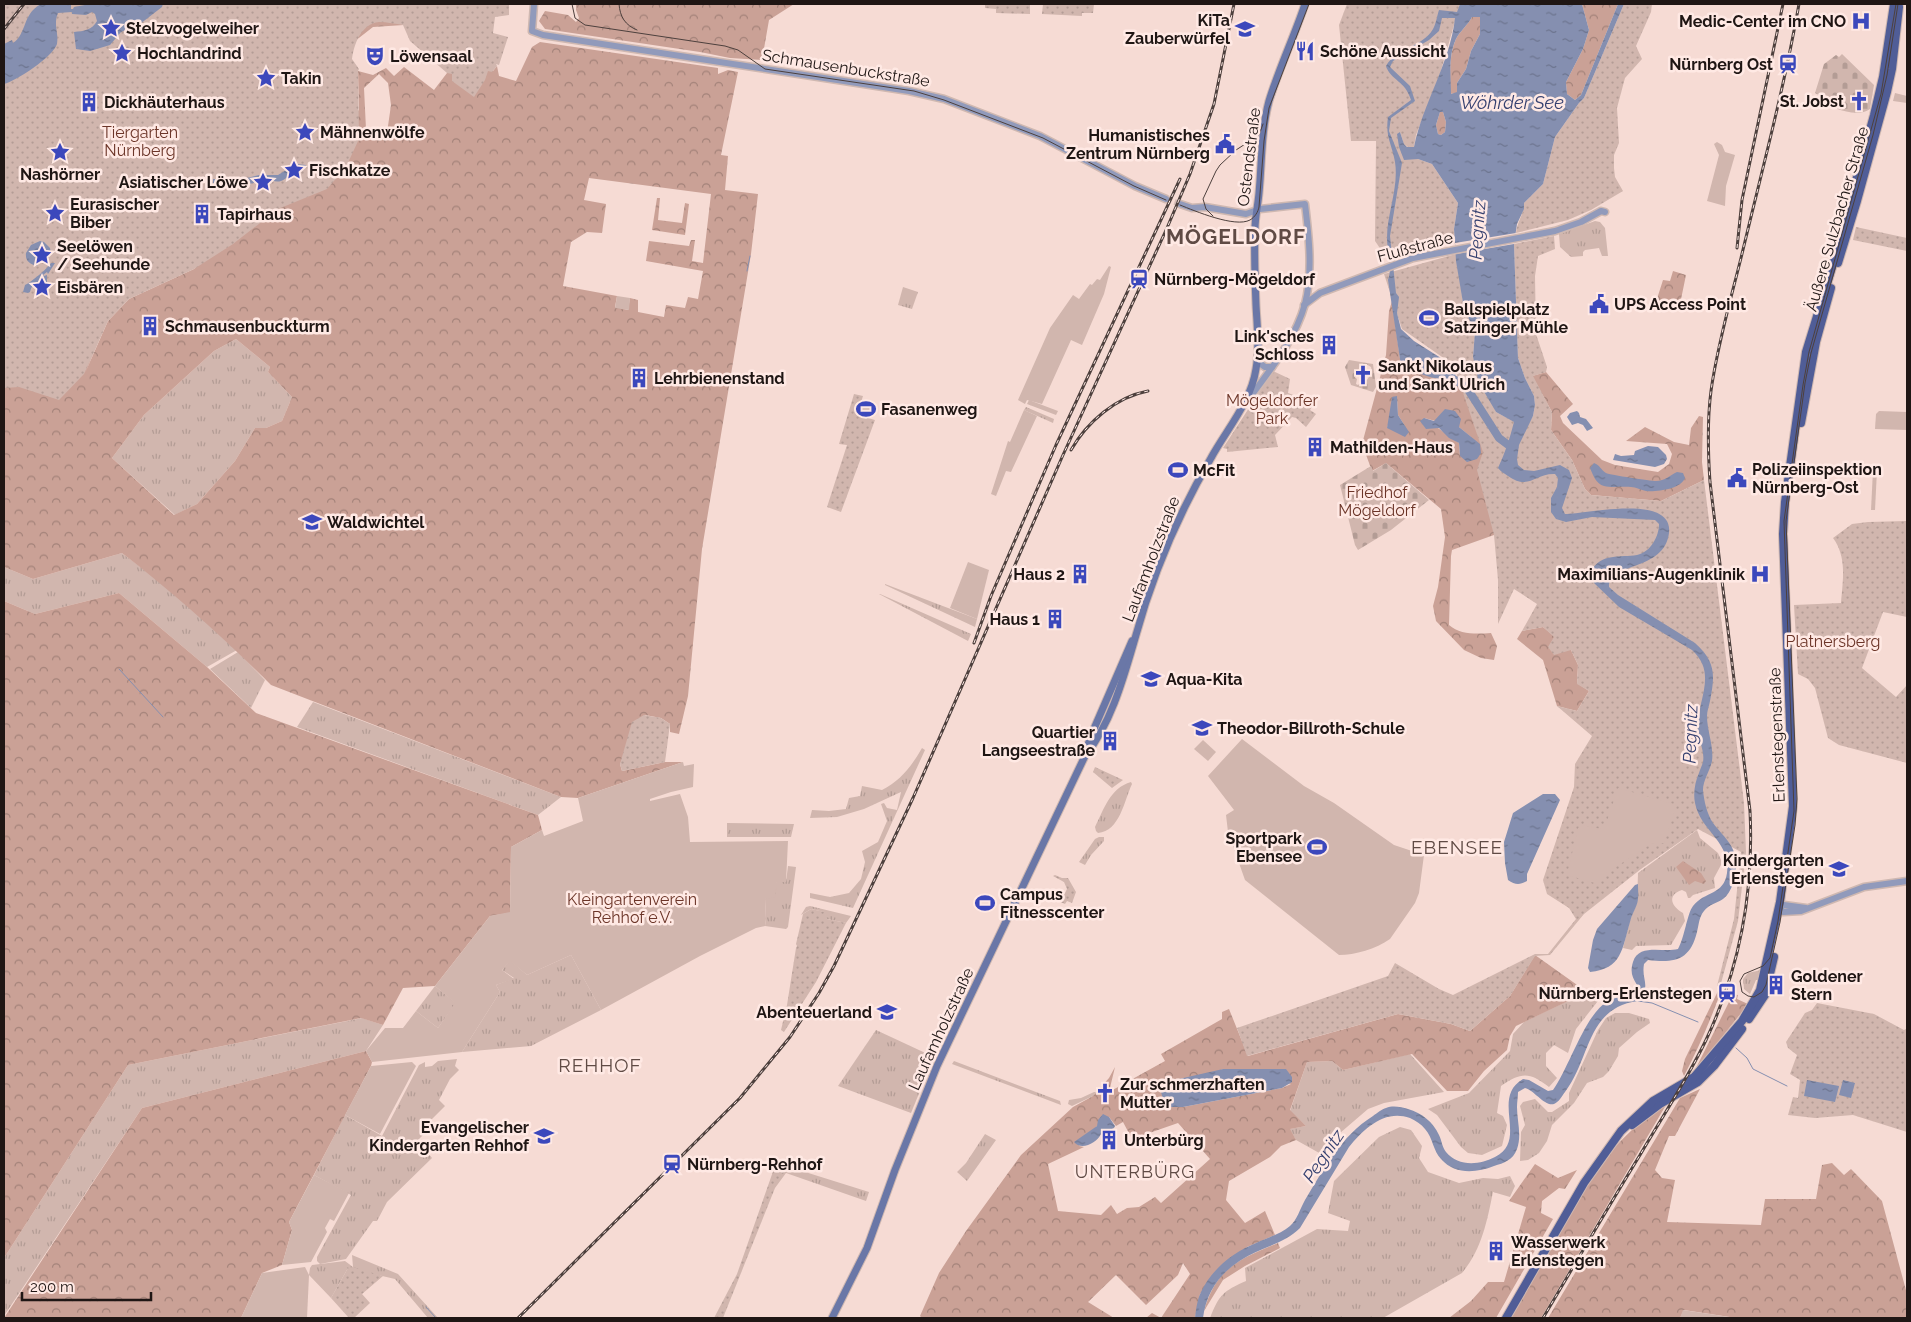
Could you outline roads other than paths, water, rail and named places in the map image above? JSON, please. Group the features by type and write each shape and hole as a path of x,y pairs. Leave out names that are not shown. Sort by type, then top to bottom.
{"main road":[{"name":"Ostendstraße","path":"1284,63 1305,4"},
{"name":"Ostendstraße","path":"1244,404 1253,384 1258,362 1254,256 1255,221 1258,210 1266,117 1272,93 1310,4"},
{"name":"Äußere Sulzbacher Straße","path":"1810,353 1823,316 1872,135 1894,4"},
{"name":"Äußere Sulzbacher Straße","path":"1872,135 1889,83 1899,4"},
{"name":"Erlenstegenstraße","path":"1506,1318 1584,1183 1621,1130 1638,1117 1653,1101 1696,1080 1735,1034 1758,996 1776,937 1782,909 1794,801 1783,522 1810,353"},
{"name":"Laufamholzstraße","path":"832,1318 865,1253 895,1170 937,1066 1085,756 1090,738 1136,635 1158,571 1179,519 1211,458 1244,404"}],"street":[{"name":"Schmausenbuckstraße","path":"534,4 532,31 543,35 926,94 1044,138 1135,186 1166,199"},
{"path":"1180,204 1192,208 1205,207 1242,214 1258,210"},
{"name":"Laufamholzstraße","path":"1244,404 1291,338 1304,305 1308,288 1310,246 1305,204 1258,210"},
{"name":"Flußstraße","path":"1304,305 1320,293 1386,267 1430,254 1516,239 1560,229 1605,212"},
{"path":"1308,288 1312,292 1320,293"},
{"path":"1258,362 1265,367 1272,367"},
{"path":"1782,909 1806,908 1859,890 1879,888 1907,881"}],"water":[{"path":"41,4 71,5 71,9 73,9 74,7 90,4 163,4 162,7 140,24 121,32 110,45 90,51 76,49 74,32 93,26 97,21 95,14 92,12 86,15 72,14 72,12 58,13 56,21 57,44 54,49 34,68 4,84 4,44 12,40 13,43 21,35 27,18"},
{"name":"Wöhrder See","path":"1460,4 1582,4 1589,30 1583,49 1566,82 1567,94 1575,100 1581,95 1618,4 1624,4 1584,98 1555,137 1543,184 1524,203 1524,209 1517,224 1514,244 1518,358 1534,396 1535,405 1533,416 1519,445 1517,459 1518,465 1524,470 1534,471 1560,465 1569,470 1572,478 1562,508 1565,514 1608,509 1644,509 1658,513 1667,521 1669,533 1665,545 1648,561 1617,574 1611,579 1609,587 1618,595 1695,643 1707,656 1713,676 1707,716 1712,761 1704,783 1703,794 1713,823 1727,840 1735,855 1735,876 1732,887 1726,896 1702,913 1694,942 1685,954 1673,960 1648,960 1644,964 1645,987 1642,996 1638,1001 1621,1006 1608,1013 1599,1024 1573,1079 1559,1100 1551,1104 1543,1101 1528,1089 1525,1088 1518,1092 1519,1138 1517,1149 1511,1158 1501,1164 1480,1170 1459,1170 1441,1159 1428,1133 1414,1120 1401,1116 1392,1116 1375,1122 1349,1147 1300,1228 1285,1239 1236,1263 1214,1286 1205,1307 1203,1318 1195,1318 1201,1292 1217,1269 1247,1247 1278,1234 1290,1226 1297,1218 1305,1200 1326,1165 1342,1143 1362,1124 1383,1109 1400,1107 1422,1116 1437,1130 1446,1152 1457,1160 1469,1163 1483,1162 1505,1150 1510,1130 1509,1097 1514,1087 1523,1079 1529,1080 1548,1091 1553,1090 1592,1017 1608,1001 1634,993 1637,985 1632,969 1636,956 1652,950 1678,949 1693,906 1718,889 1725,880 1727,873 1725,853 1703,822 1694,799 1695,784 1703,763 1698,729 1705,678 1704,668 1700,659 1692,650 1619,607 1594,583 1590,572 1600,561 1612,557 1637,555 1646,551 1656,538 1659,524 1655,520 1592,517 1566,522 1556,519 1551,512 1551,498 1557,487 1558,478 1555,474 1548,474 1527,482 1521,482 1508,476 1498,468 1514,422 1496,412 1479,383 1473,357 1475,331 1464,309 1456,261 1454,229 1458,203 1432,164 1418,159 1404,160 1397,134 1400,132 1407,147 1414,147 1418,131 1448,51 1455,18 1442,18 1439,31 1429,40 1393,61 1390,67 1410,86 1415,101 1391,118 1389,131 1402,163 1390,236 1396,293 1399,297 1397,313 1401,329 1414,341 1444,360 1456,374 1451,378 1444,379 1429,377 1401,366 1388,280 1390,269 1387,243 1388,229 1396,171 1387,124 1388,117 1411,100 1405,88 1391,75 1386,66 1396,55 1429,35 1434,27 1439,10 1457,12","holes":["1472,17 1480,17 1480,34 1471,51 1466,69 1457,83 1457,92 1451,94 1450,66 1453,46","1440,112 1443,112 1446,122 1445,132 1441,135 1438,134 1436,125"]},
{"path":"296,164 306,165 305,167 297,168 288,177 277,182 263,180 249,184 248,181 232,186 213,183 213,179 239,180 259,175 278,175"},
{"path":"40,241 50,248 51,254 44,254 39,259 37,266 28,262 26,253 31,245"},
{"path":"51,263 55,263 48,274 47,272 43,275 47,275 47,283 36,283 32,286 30,292 23,292 25,285"},
{"path":"1397,396 1398,415 1409,432 1405,437 1387,428 1392,397"},
{"path":"1445,409 1455,411 1461,419 1459,427 1480,444 1481,453 1477,459 1467,462 1460,456 1459,443 1449,438 1439,428 1426,429 1420,421 1424,418 1434,421"},
{"path":"1577,411 1580,417 1586,419 1593,428 1587,431 1583,425 1578,423 1572,425 1567,417 1570,413"},
{"path":"1648,446 1658,447 1666,455 1667,459 1664,464 1655,467 1613,460 1615,454 1621,456 1634,455 1635,451"},
{"path":"1594,463 1606,473 1622,476 1659,481 1677,472 1683,473 1685,478 1679,485 1656,491 1646,491 1633,487 1607,487 1601,485 1594,476 1590,468"},
{"name":"EBENSEE","path":"1543,794 1555,794 1560,800 1527,874 1527,881 1515,884 1508,880 1504,842 1513,813"},
{"path":"1638,884 1638,902 1619,956 1609,967 1590,972 1588,968 1597,929 1635,885"},
{"path":"1223,1069 1286,1069 1292,1077 1292,1082 1282,1088 1183,1107 1165,1106 1161,1092 1170,1081"},
{"path":"1807,1080 1839,1086 1835,1102 1804,1096"},
{"path":"1843,1080 1855,1083 1851,1098 1839,1095"},
{"path":"1103,1114 1109,1117 1115,1126 1114,1128 1101,1134 1089,1145 1077,1145 1074,1142 1097,1126 1098,1120"}],"waterway":[{"path":"747,271 750,256"},
{"path":"1445,373 1467,388 1499,438 1511,447"},
{"path":"119,669 163,717"},
{"path":"1638,1001 1652,1003 1698,1022"},
{"path":"1736,1048 1747,1058 1753,1069 1787,1086"},
{"path":"426,1307 436,1318"}],"tunnel":[{"path":"1166,199 1180,204"}],"tram line":[{"path":"572,4 575,18 585,25 725,46 738,50 765,69 914,91 944,100 1043,138 1134,186 1166,200"},
{"path":"619,4 624,20 629,26 637,30"},
{"path":"1180,205 1215,218 1235,222 1250,220 1258,211 1269,108 1309,4"},
{"path":"1896,4 1881,94 1809,352 1803,385 1784,521 1794,811 1778,921 1770,958 1763,966 1744,974 1740,981 1742,992 1754,997 1762,992 1766,985 1780,922 1795,825 1797,799 1786,521 1805,383 1811,353 1873,135 1887,75 1898,4"},
{"path":"1213,216 1206,209 1203,199 1216,171 1236,150 1259,135 1263,124"}],"railway":[{"path":"4,29 24,4"},
{"path":"518,1318 740,1098 790,1037 834,966 913,798 1063,455 1190,174 1214,104 1234,4"},
{"path":"1737,248 1742,200 1783,4"},
{"path":"1543,1318 1699,1055 1728,985 1742,928 1750,870 1750,811 1710,482 1709,414 1720,341 1779,100 1799,4"},
{"path":"974,643 991,596 1056,445 1180,179"},
{"path":"1071,450 1085,430 1104,412 1125,399 1148,391"}],"place":[{"name":"Medic-Center im CNO","path":"1861,21"},
{"name":"Stelzvogelweiher","path":"111,28"},
{"name":"KiTa Zauberwürfel","path":"1245,29"},
{"name":"Schöne Aussicht","path":"1305,51"},
{"name":"Hochlandrind","path":"122,53"},
{"name":"Löwensaal","path":"375,56"},
{"name":"Nürnberg Ost","path":"1788,64"},
{"name":"Takin","path":"266,78"},
{"name":"St. Jobst","path":"1859,101"},
{"name":"Dickhäuterhaus","path":"89,102"},
{"name":"Mähnenwölfe","path":"305,132"},
{"name":"Humanistisches Zentrum Nürnberg","path":"1225,144"},
{"name":"Nashörner","path":"60,152"},
{"name":"Fischkatze","path":"294,170"},
{"name":"Asiatischer Löwe","path":"263,182"},
{"name":"Eurasischer Biber","path":"55,213"},
{"name":"Tapirhaus","path":"202,214"},
{"name":"Seelöwen / Seehunde","path":"42,255"},
{"name":"Nürnberg-Mögeldorf","path":"1139,279"},
{"name":"Eisbären","path":"42,287"},
{"name":"UPS Access Point","path":"1599,304"},
{"name":"Ballspielplatz Satzinger Mühle","path":"1429,318"},
{"name":"Schmausenbuckturm","path":"150,326"},
{"name":"Link'sches Schloss","path":"1329,345"},
{"name":"Sankt Nikolaus und Sankt Ulrich","path":"1363,375"},
{"name":"Lehrbienenstand","path":"639,378"},
{"name":"Fasanenweg","path":"866,409"},
{"name":"Mathilden-Haus","path":"1315,447"},
{"name":"McFit","path":"1178,470"},
{"name":"Polizeiinspektion Nürnberg-Ost","path":"1737,478"},
{"name":"Waldwichtel","path":"312,522"},
{"name":"Haus 2","path":"1080,574"},
{"name":"Maximilians-Augenklinik","path":"1760,574"},
{"name":"Haus 1","path":"1055,619"},
{"name":"Aqua-Kita","path":"1151,679"},
{"name":"Theodor-Billroth-Schule","path":"1202,728"},
{"name":"Quartier Langseestraße","path":"1110,741"},
{"name":"Sportpark Ebensee","path":"1317,847"},
{"name":"Kindergarten Erlenstegen","path":"1839,869"},
{"name":"Campus Fitnesscenter","path":"985,903"},
{"name":"Goldener Stern","path":"1776,985"},
{"name":"Nürnberg-Erlenstegen","path":"1727,993"},
{"name":"Abenteuerland","path":"887,1012"},
{"name":"Zur schmerzhaften Mutter","path":"1105,1093"},
{"name":"Evangelischer Kindergarten Rehhof","path":"544,1136"},
{"name":"Unterbürg","path":"1109,1140"},
{"name":"Nürnberg-Rehhof","path":"672,1164"},
{"name":"Wasserwerk Erlenstegen","path":"1496,1251"}],"district":[{"name":"MÖGELDORF","path":"1236,236"},
{"name":"EBENSEE","path":"1457,847"},
{"name":"REHHOF","path":"600,1065"},
{"name":"UNTERBÜRG","path":"1135,1171"}],"park label":[{"name":"Tiergarten Nürnberg","path":"140,141"},
{"name":"Mögeldorfer Park","path":"1272,409"},
{"name":"Friedhof Mögeldorf","path":"1377,501"},
{"name":"Platnersberg","path":"1833,641"},
{"name":"Kleingartenverein Rehhof e.V.","path":"632,908"}],"water label":[{"name":"Pegnitz","path":"1477,230"},
{"name":"Pegnitz","path":"1690,734"},
{"name":"Pegnitz","path":"1323,1156"}]}
